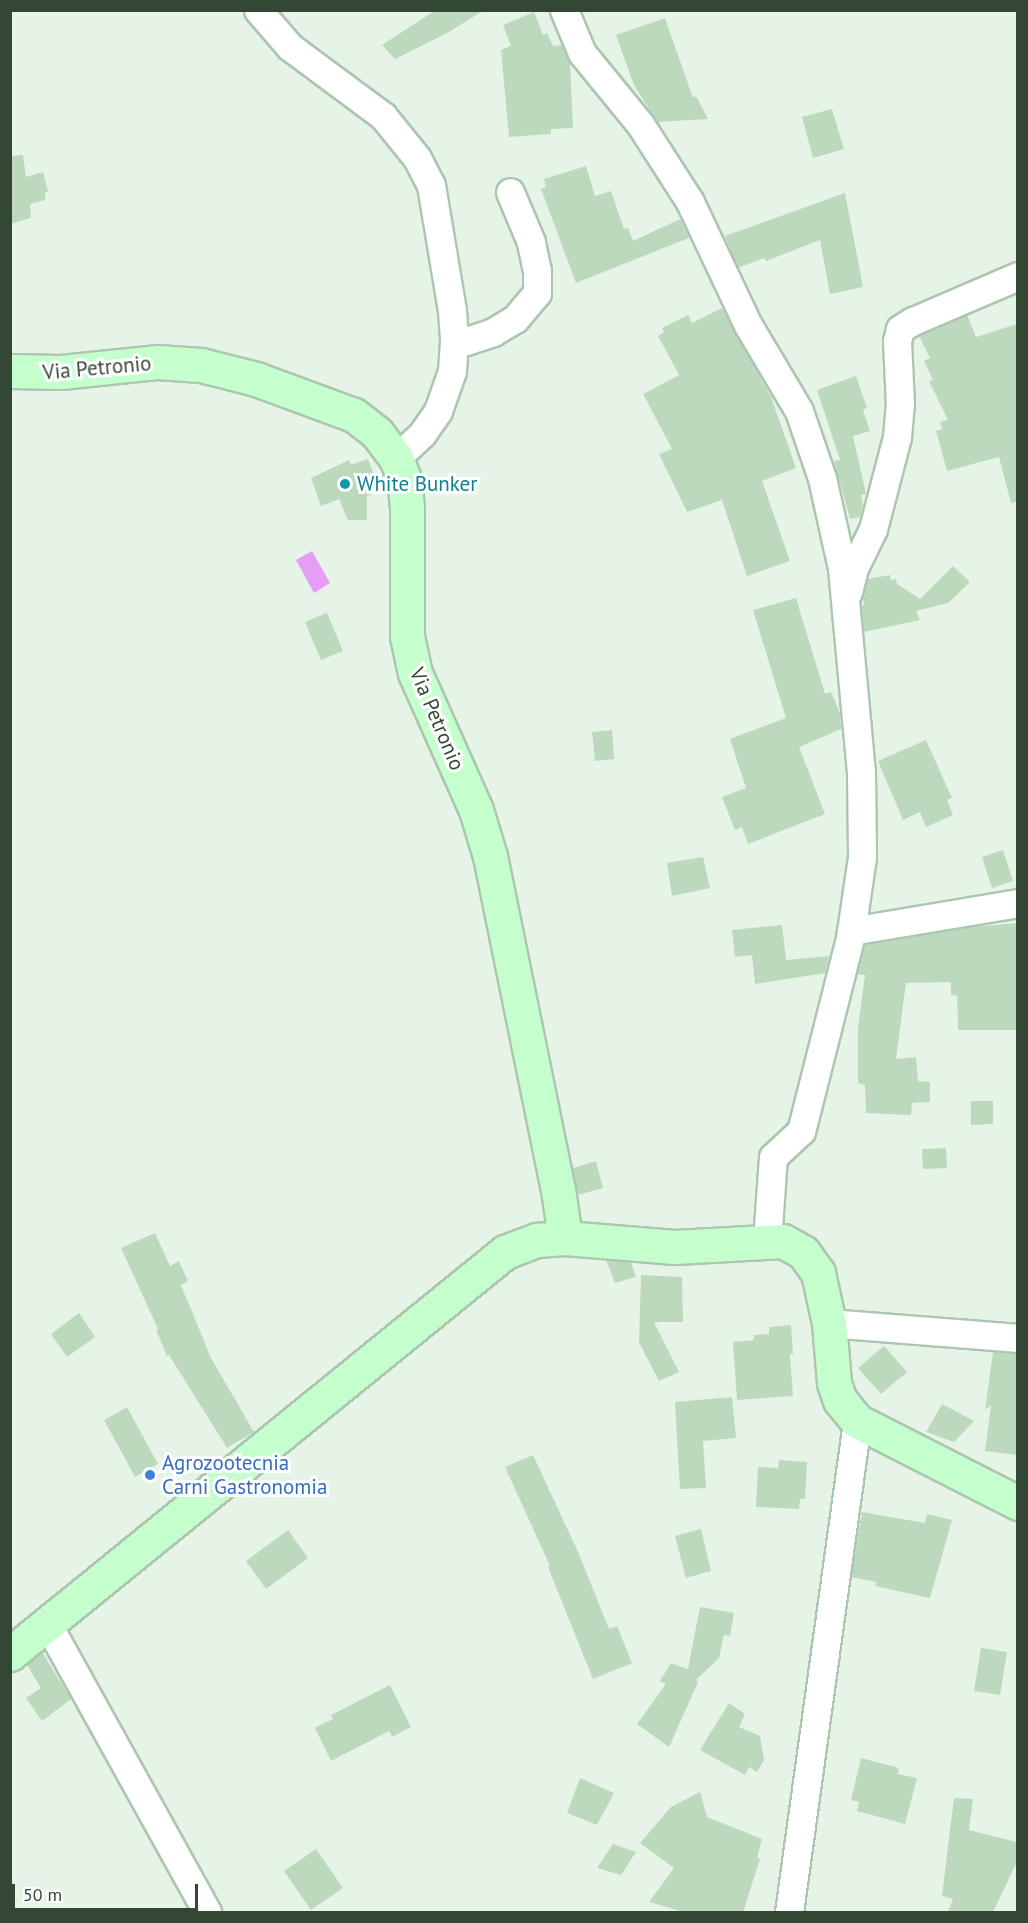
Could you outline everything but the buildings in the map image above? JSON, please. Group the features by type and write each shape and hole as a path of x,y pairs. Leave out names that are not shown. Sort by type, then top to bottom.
{"street":[{"path":"258,10 290,47 383,116 403,138 426,173 440,230 454,342 452,371 438,411 422,434 396,458"},
{"path":"564,10 582,53 640,124 690,202 748,325 799,411 822,478 842,568 861,772 862,857 851,931 801,1131 773,1156 767,1241"},
{"path":"454,342 466,341 493,332 515,319 537,293 537,271 531,242 510,192"},
{"path":"846,599 854,568 873,529 897,437 900,405 897,341 900,329 913,321 1017,276"},
{"name":"Via Petronio","path":"10,371 61,372 158,362 201,365 256,379 354,415 377,433 396,458 404,479 407,507 407,636 415,673 476,810 490,856 556,1178 565,1238"},
{"path":"851,931 1017,903"},
{"path":"10,1654 504,1252 537,1240 565,1238 675,1247 783,1241 803,1252 818,1273 829,1323 834,1383 840,1400 857,1421 1017,1503"},
{"path":"829,1323 1017,1338"},
{"path":"789,1912 857,1421"},
{"path":"47,1623 207,1912"}],"shaded area":[{"path":"312,551 330,583 314,593 296,560"}],"place":[{"name":"White Bunker","path":"345,484"},
{"name":"Agrozootecnia Carni Gastronomia","path":"150,1475"}]}
